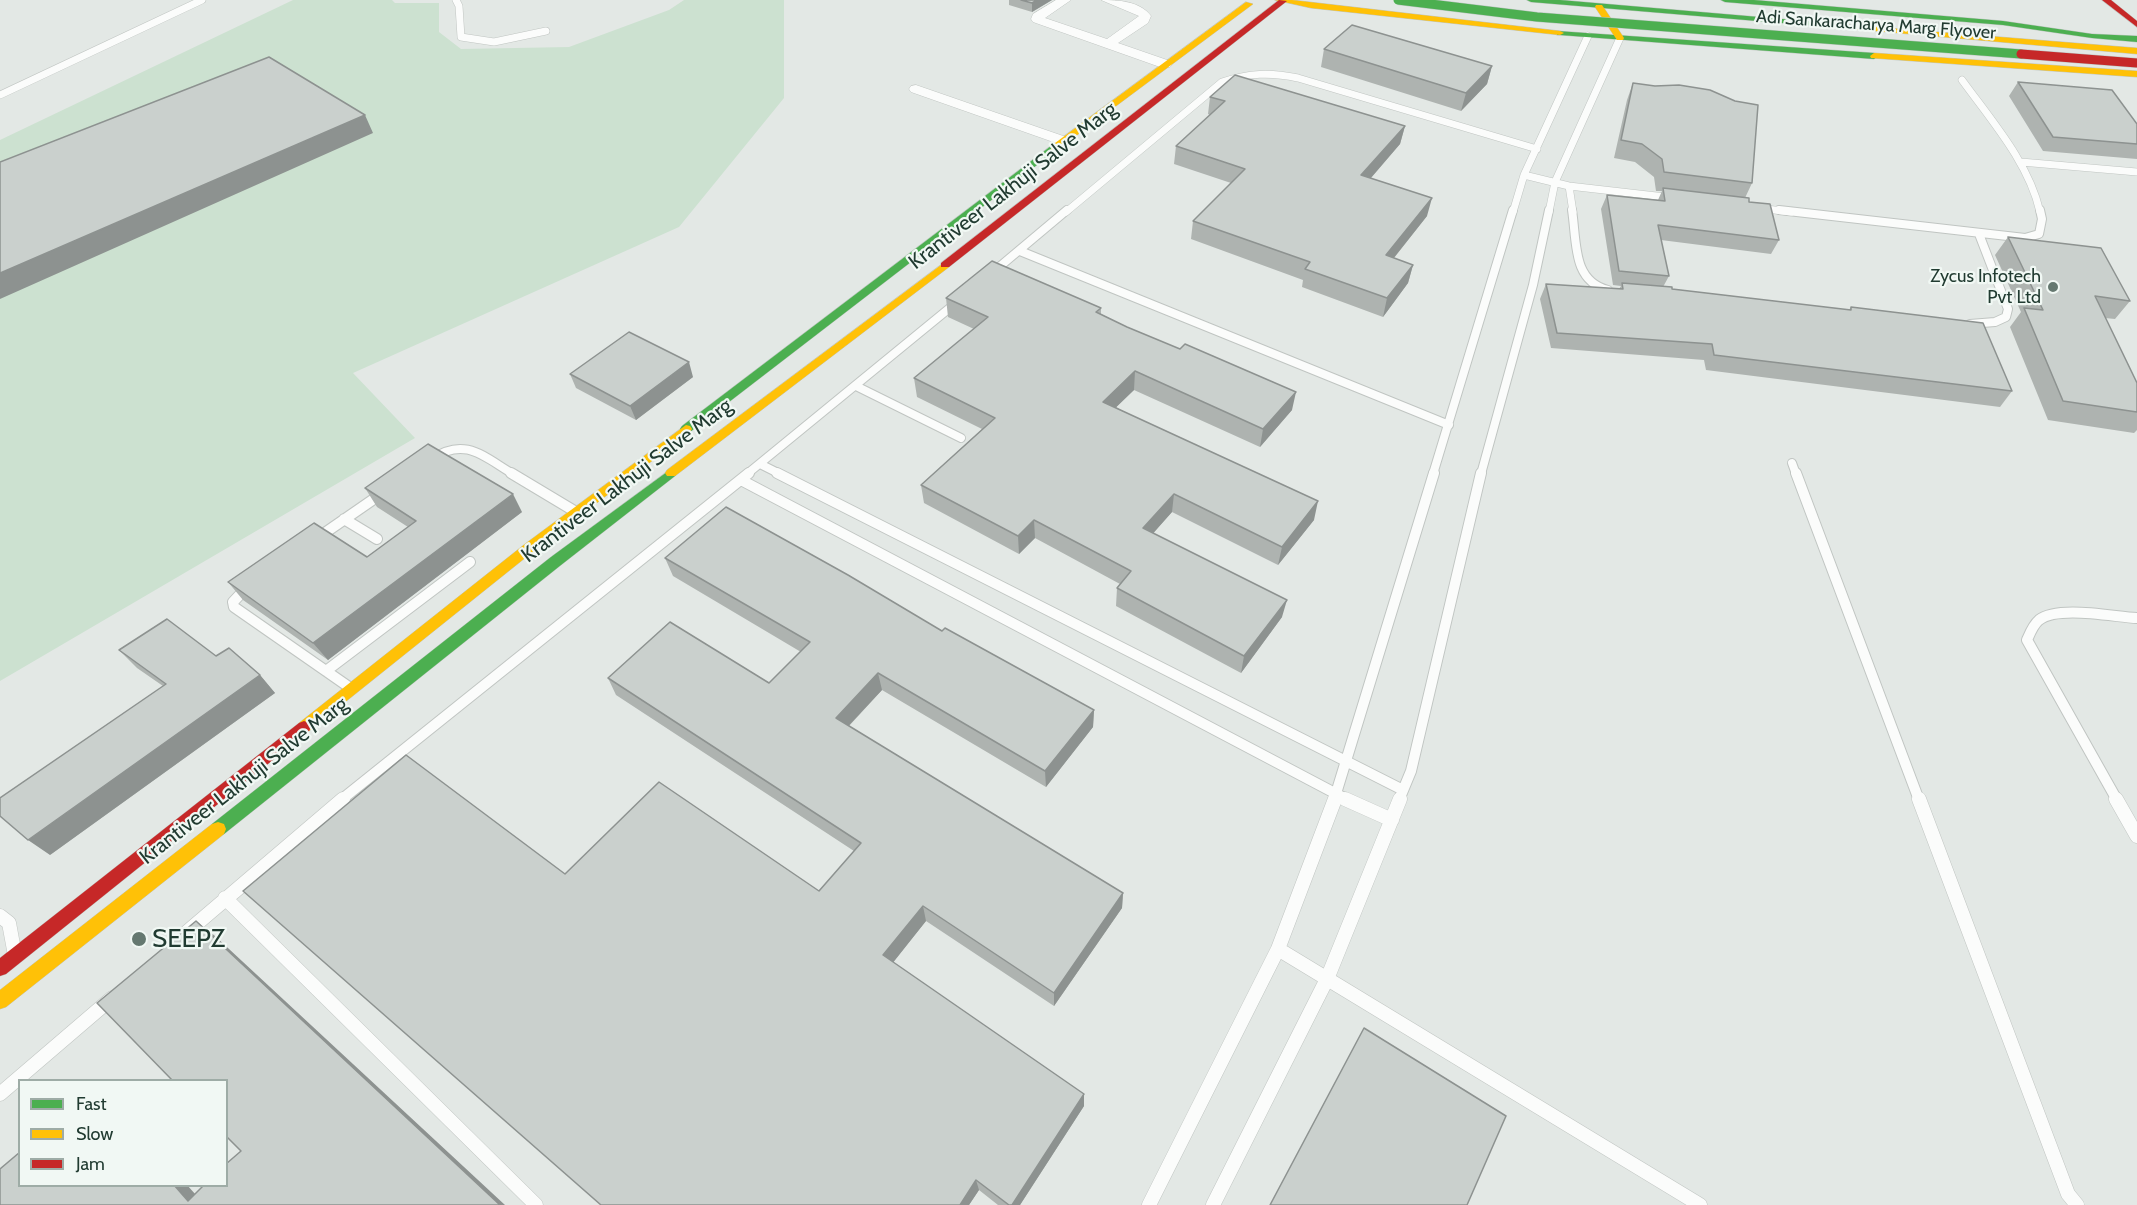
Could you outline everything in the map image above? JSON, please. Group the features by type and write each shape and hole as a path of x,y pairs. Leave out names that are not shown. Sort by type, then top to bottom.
{"main road":[{"name":"Krantiveer Lakhuji Salve Marg","path":"0,968 530,547 1064,141 1254,0"},
{"name":"Krantiveer Lakhuji Salve Marg","path":"0,1001 555,561 1051,184 1281,0"},
{"path":"1281,0 1588,36 2137,74"},
{"name":"Adi Sankaracharya Marg Flyover","path":"1398,0 1548,18 2137,63"},
{"path":"1531,0 2137,51"},
{"path":"1725,0 2003,23 2092,36 2137,39"},
{"path":"2106,0 2137,25"},
{"path":"1588,36 1599,7"},
{"path":"1599,7 1620,38"},
{"path":"530,547 555,561"}],"street":[{"path":"1065,0 1037,19 1166,64"},
{"path":"1107,0 1141,11 1145,16 1144,20 1108,44"},
{"path":"916,89 1064,141"}],"lane":[{"path":"0,95 202,0"},
{"path":"456,0 459,6 461,37 478,43 505,42 546,31"},
{"path":"1149,1205 1278,949 1336,795 1524,175 1588,36"},
{"path":"1213,1205 1327,979 1412,771 1484,462 1533,285 1555,182 1620,38"},
{"path":"983,281 1222,82 1248,72 1269,72 1298,78 1537,148"},
{"path":"1745,207 1979,234 2025,238 2039,234 2043,227 2042,217 2021,162 1962,80"},
{"path":"2021,162 2137,172"},
{"path":"1524,175 1569,186 1686,200"},
{"path":"1569,186 1584,278 1594,287 1615,292"},
{"path":"1959,323 1995,322 2006,317 2008,309 1979,234"},
{"path":"1020,251 1449,425"},
{"path":"173,944 363,782 741,480 965,296"},
{"path":"856,386 961,438"},
{"path":"427,463 445,450 469,448 576,512"},
{"path":"1792,463 2068,1194 2077,1205"},
{"path":"760,464 1346,763 1403,789"},
{"path":"741,480 1336,795 1392,820"},
{"path":"308,545 390,488"},
{"path":"344,519 377,539"},
{"path":"326,671 470,562"},
{"path":"262,577 237,595 233,602 234,607 351,689"},
{"path":"2137,618 2076,614 2046,616 2032,627 2027,640 2137,836"},
{"path":"225,898 536,1205"},
{"path":"0,916 9,923 15,956 30,977"},
{"path":"1278,949 1700,1205"},
{"path":"0,1094 121,990"}],"green space":[{"path":"293,0 392,0 395,3 439,3 439,32 461,49 569,47 669,10 684,0 784,0 784,98 679,227 353,373 415,438 0,681 0,140"}],"building":[{"path":"1021,0 1037,0 1032,3"},
{"path":"1352,25 1492,66 1466,93 1324,49"},
{"path":"269,57 365,115 0,273 0,162"},
{"path":"1235,75 1405,126 1361,175 1432,198 1386,255 1413,265 1387,298 1305,269 1310,262 1193,221 1245,169 1176,146 1225,101 1210,97"},
{"path":"2018,82 2112,90 2137,124 2137,144 2053,137"},
{"path":"1633,83 1655,86 1679,85 1710,90 1735,101 1758,105 1752,183 1664,172 1662,159 1642,144 1621,140"},
{"path":"1663,188 1749,198 1749,202 1770,204 1779,240 1658,225 1669,276 1619,271 1607,195 1665,201"},
{"path":"2008,237 2101,248 2130,301 2095,296 2137,383 2137,412 2063,401 2024,308 2043,310"},
{"path":"992,261 1101,308 1096,312 1127,327 1180,349 1185,344 1296,392 1263,429 1135,371 1103,402 1318,501 1282,547 1174,494 1143,528 1287,600 1244,656 1117,588 1131,571 1034,520 1018,536 921,485 995,418 914,378 988,317 946,298"},
{"path":"1622,283 1983,323 2012,391 1714,355 1712,344 1557,333 1546,284 1623,289"},
{"path":"629,332 689,362 630,406 570,374"},
{"path":"428,444 513,494 313,643 228,582 314,523 367,557 416,521 365,488"},
{"path":"726,507 942,631 945,628 1094,710 1045,771 878,673 836,718 1123,893 1054,993 923,906 883,955 1084,1094 1012,1205 976,1180 960,1205 601,1205 243,891 406,755 565,874 659,782 819,891 861,843 608,678 670,622 769,683 810,642 665,558"},
{"path":"167,619 216,656 229,648 260,675 28,840 0,816 0,798 166,684 119,650"},
{"path":"196,921 500,1205 0,1205 0,1169 18,1154 18,1187 176,1187 188,1201 202,1187 228,1187 228,1162 241,1151 228,1138 228,1079 171,1079 97,1003"},
{"path":"1364,1028 1506,1116 1467,1205 1270,1205"}],"traffic: fast":[{"path":"1398,0 1537,17 2021,54"},
{"path":"1531,0 1829,25"},
{"path":"1725,0 2003,23 2092,36 2137,39"},
{"path":"1560,33 1874,56"},
{"path":"686,429 1054,148"},
{"path":"218,829 556,561 671,473"}],"traffic: slow":[{"path":"1279,0 1311,6 1560,33"},
{"path":"1054,148 1249,4"},
{"path":"1599,7 1620,38"},
{"path":"1829,25 2137,51"},
{"path":"1874,56 2137,74"},
{"path":"671,473 945,265"},
{"path":"304,727 530,547 686,429"},
{"path":"0,1001 218,829"}],"traffic: jam":[{"path":"2106,0 2137,25"},
{"path":"945,265 1283,1"},
{"path":"2021,54 2137,63"},
{"path":"0,968 304,727"}],"place":[{"name":"Zycus Infotech Pvt Ltd","path":"2053,287"},
{"name":"SEEPZ","path":"139,939"}]}
